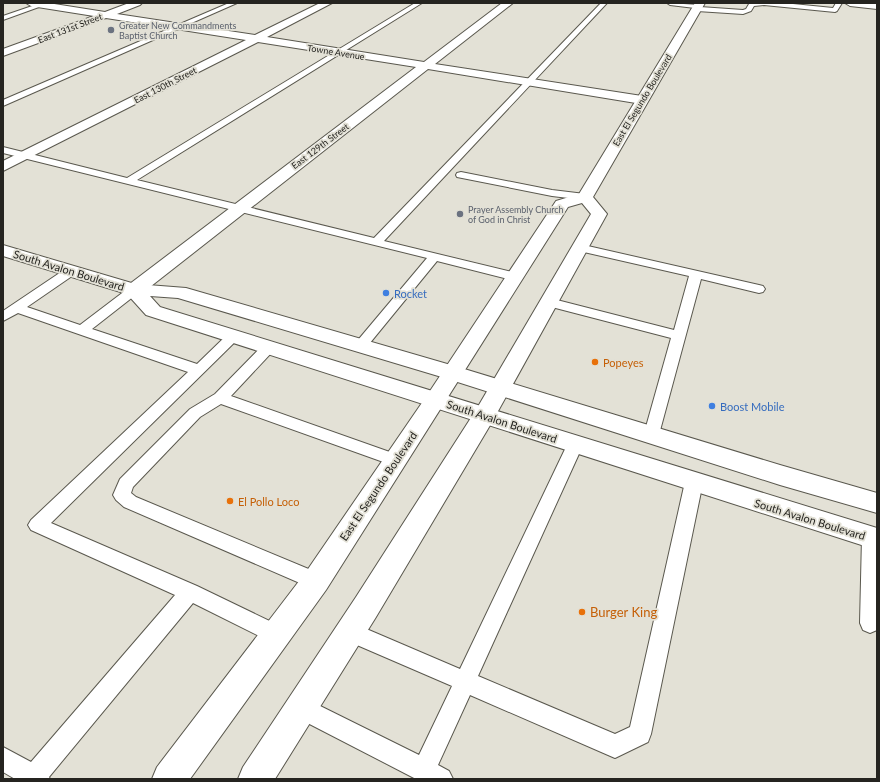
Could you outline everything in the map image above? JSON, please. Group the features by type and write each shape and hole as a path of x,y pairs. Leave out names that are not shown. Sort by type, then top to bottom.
{"main road":[{"name":"East 131st Street","path":"3,54 137,3"},
{"name":"East 130th Street","path":"3,167 327,3"},
{"name":"East 129th Street","path":"134,290 508,3"},
{"path":"851,3 877,6"},
{"name":"Towne Avenue","path":"40,4 642,100"},
{"name":"East El Segundo Boulevard","path":"169,779 316,580 436,400 562,204 585,197 698,6"},
{"path":"255,779 350,632 484,416 599,214 585,197"},
{"name":"South Avalon Boulevard","path":"3,250 134,290 179,292 500,387 780,475 877,503"},
{"name":"South Avalon Boulevard","path":"134,290 153,311 874,538"}],"lane":[{"path":"3,103 234,3"},
{"path":"128,181 419,3"},
{"path":"377,242 604,3"},
{"path":"670,3 743,12 749,10 751,5 764,3 835,10 839,3"},
{"path":"3,18 40,4"},
{"path":"3,150 516,277"},
{"path":"461,175 552,193 585,197"},
{"path":"579,248 759,289"},
{"path":"360,346 435,256"},
{"path":"3,317 71,271"},
{"path":"652,434 696,274"},
{"path":"82,330 134,290"},
{"path":"549,302 680,336"},
{"path":"17,308 199,370"},
{"path":"234,336 37,524 190,592 275,634"},
{"path":"269,347 220,398 195,413 126,484 122,495 130,502 316,580"},
{"path":"220,398 395,460"},
{"path":"302,708 433,775 465,682 575,445"},
{"path":"350,632 615,746 640,734 694,482"},
{"path":"870,623 874,538"},
{"path":"3,759 34,778 190,592"}],"place":[{"name":"Greater New Commandments Baptist Church","path":"111,30"},
{"name":"Prayer Assembly Church of God in Christ","path":"460,214"},
{"name":"Rocket","path":"386,293"},
{"name":"Popeyes","path":"595,362"},
{"name":"Boost Mobile","path":"712,406"},
{"name":"El Pollo Loco","path":"230,501"},
{"name":"Burger King","path":"582,612"}]}
